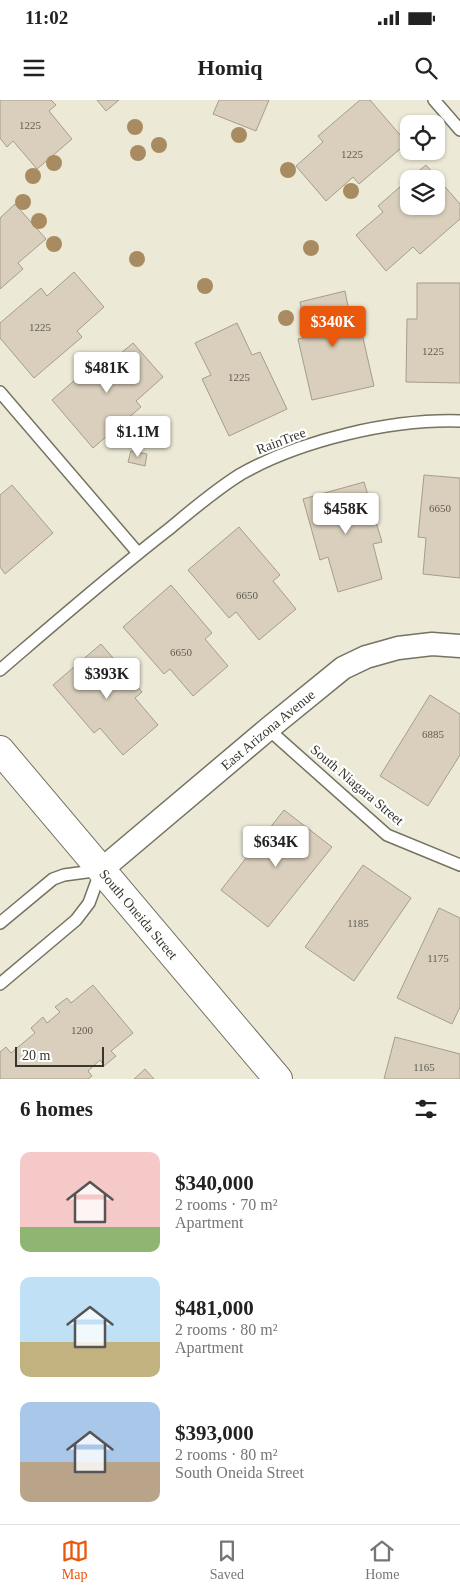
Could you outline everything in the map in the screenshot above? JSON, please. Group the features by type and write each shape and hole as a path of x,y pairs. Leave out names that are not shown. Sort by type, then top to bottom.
{"street":[{"name":"East Arizona Avenue","path":"101,870 268,729 333,676 357,661 387,650 405,646 432,644 460,646"},
{"name":"South Oneida Street","path":"0,750 278,1079"}],"lane":[{"path":"434,100 460,130"},
{"path":"0,392 138,553"},
{"name":"RainTree","path":"0,670 138,553 220,489 241,475 289,452 350,434 416,422 460,422"},
{"name":"South Niagara Street","path":"268,729 387,835 460,865"},
{"path":"0,923 53,879 64,875 101,870 89,903 76,920 0,984"}],"building":[{"path":"0,100 51,100 56,105 49,111 72,139 37,169 13,141 7,147 0,138"},
{"path":"97,100 119,100 106,111"},
{"path":"219,100 269,100 256,131 213,114"},
{"path":"360,100 370,100 400,135 400,149 359,184 353,177 326,201 296,166 323,142 318,136"},
{"path":"426,165 430,170 420,170"},
{"path":"400,187 400,215 445,215 445,187 460,204 460,219 420,254 413,247 386,271 356,235 383,212 378,206"},
{"path":"15,204 46,239 18,263 23,269 0,289 0,218"},
{"path":"74,272 104,307 77,331 82,337 34,378 0,338 0,323 41,288 47,296"},
{"path":"417,283 460,283 460,383 406,382 407,319 417,319"},
{"path":"345,291 352,327 360,325 374,386 312,400 298,339 307,337 300,302"},
{"path":"237,323 252,355 260,352 287,409 229,436 202,379 211,375 195,343"},
{"path":"133,343 163,377 136,401 141,407 93,448 52,400 99,359 106,366"},
{"path":"131,451 147,454 145,466 128,462"},
{"path":"424,475 460,478 460,578 423,574 426,538 418,537"},
{"path":"364,482 382,542 373,544 382,579 338,592 328,557 320,560 303,499"},
{"path":"12,485 53,533 5,574 0,567 0,495"},
{"path":"239,527 280,575 273,581 296,609 259,640 236,612 229,618 188,570"},
{"path":"171,585 212,633 205,639 228,666 193,696 170,669 164,674 123,627"},
{"path":"101,644 142,692 135,698 158,725 123,755 100,728 94,733 53,685"},
{"path":"430,695 460,714 460,755 428,806 380,776"},
{"path":"284,810 332,847 268,927 221,890"},
{"path":"363,865 411,898 354,981 305,947"},
{"path":"439,908 460,918 460,1007 452,1024 397,998"},
{"path":"93,985 133,1033 111,1051 116,1056 104,1066 100,1060 88,1071 92,1076 88,1079 0,1079 0,1052 6,1047 11,1053 35,1033 31,1028 43,1017 47,1023 60,1012 55,1007 67,998 71,1003"},
{"path":"395,1037 460,1054 460,1079 384,1079"},
{"path":"145,1069 154,1079 134,1079"}]}
